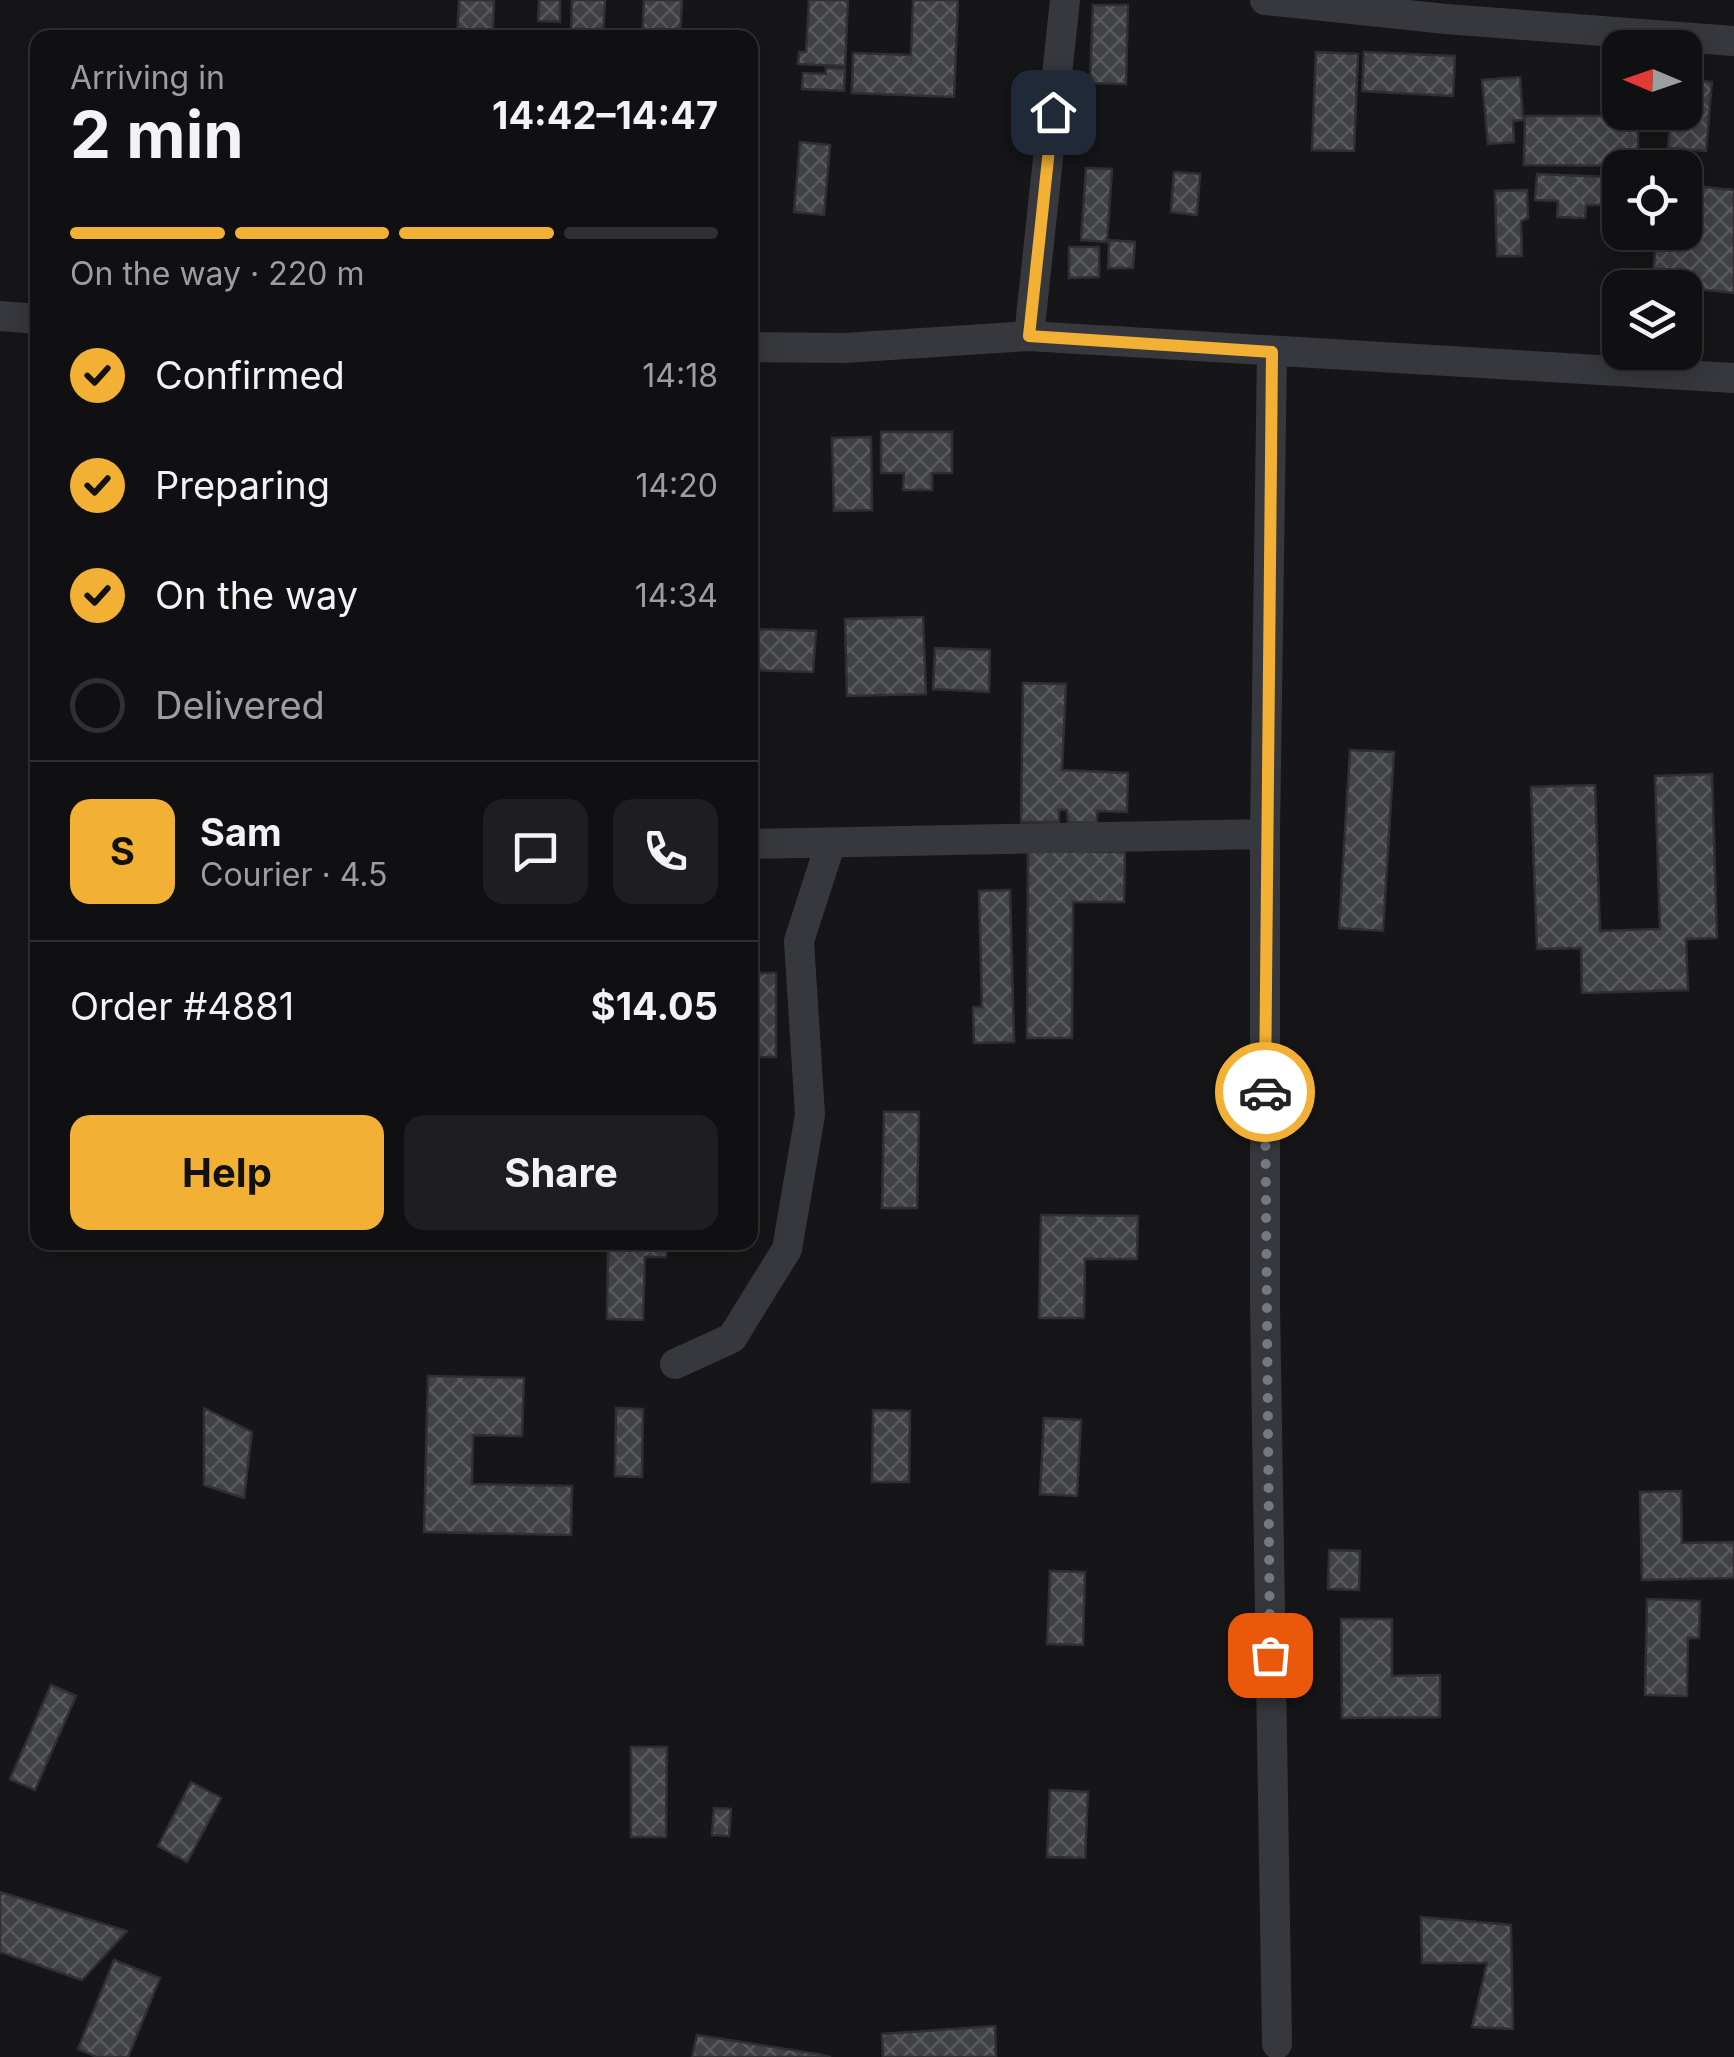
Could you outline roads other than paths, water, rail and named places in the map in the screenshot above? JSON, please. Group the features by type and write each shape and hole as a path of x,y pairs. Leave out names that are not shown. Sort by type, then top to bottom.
{"street":[{"path":"1029,336 1065,0"},
{"path":"1266,0 1446,19 1734,41"},
{"path":"0,316 30,319"},
{"path":"758,348 844,348 1029,336 1734,378"},
{"path":"1272,352 1265,834 1265,1304 1277,2044"},
{"path":"758,844 1265,834"},
{"path":"675,1364 732,1338 787,1249 810,1115 799,941 830,845"}]}
